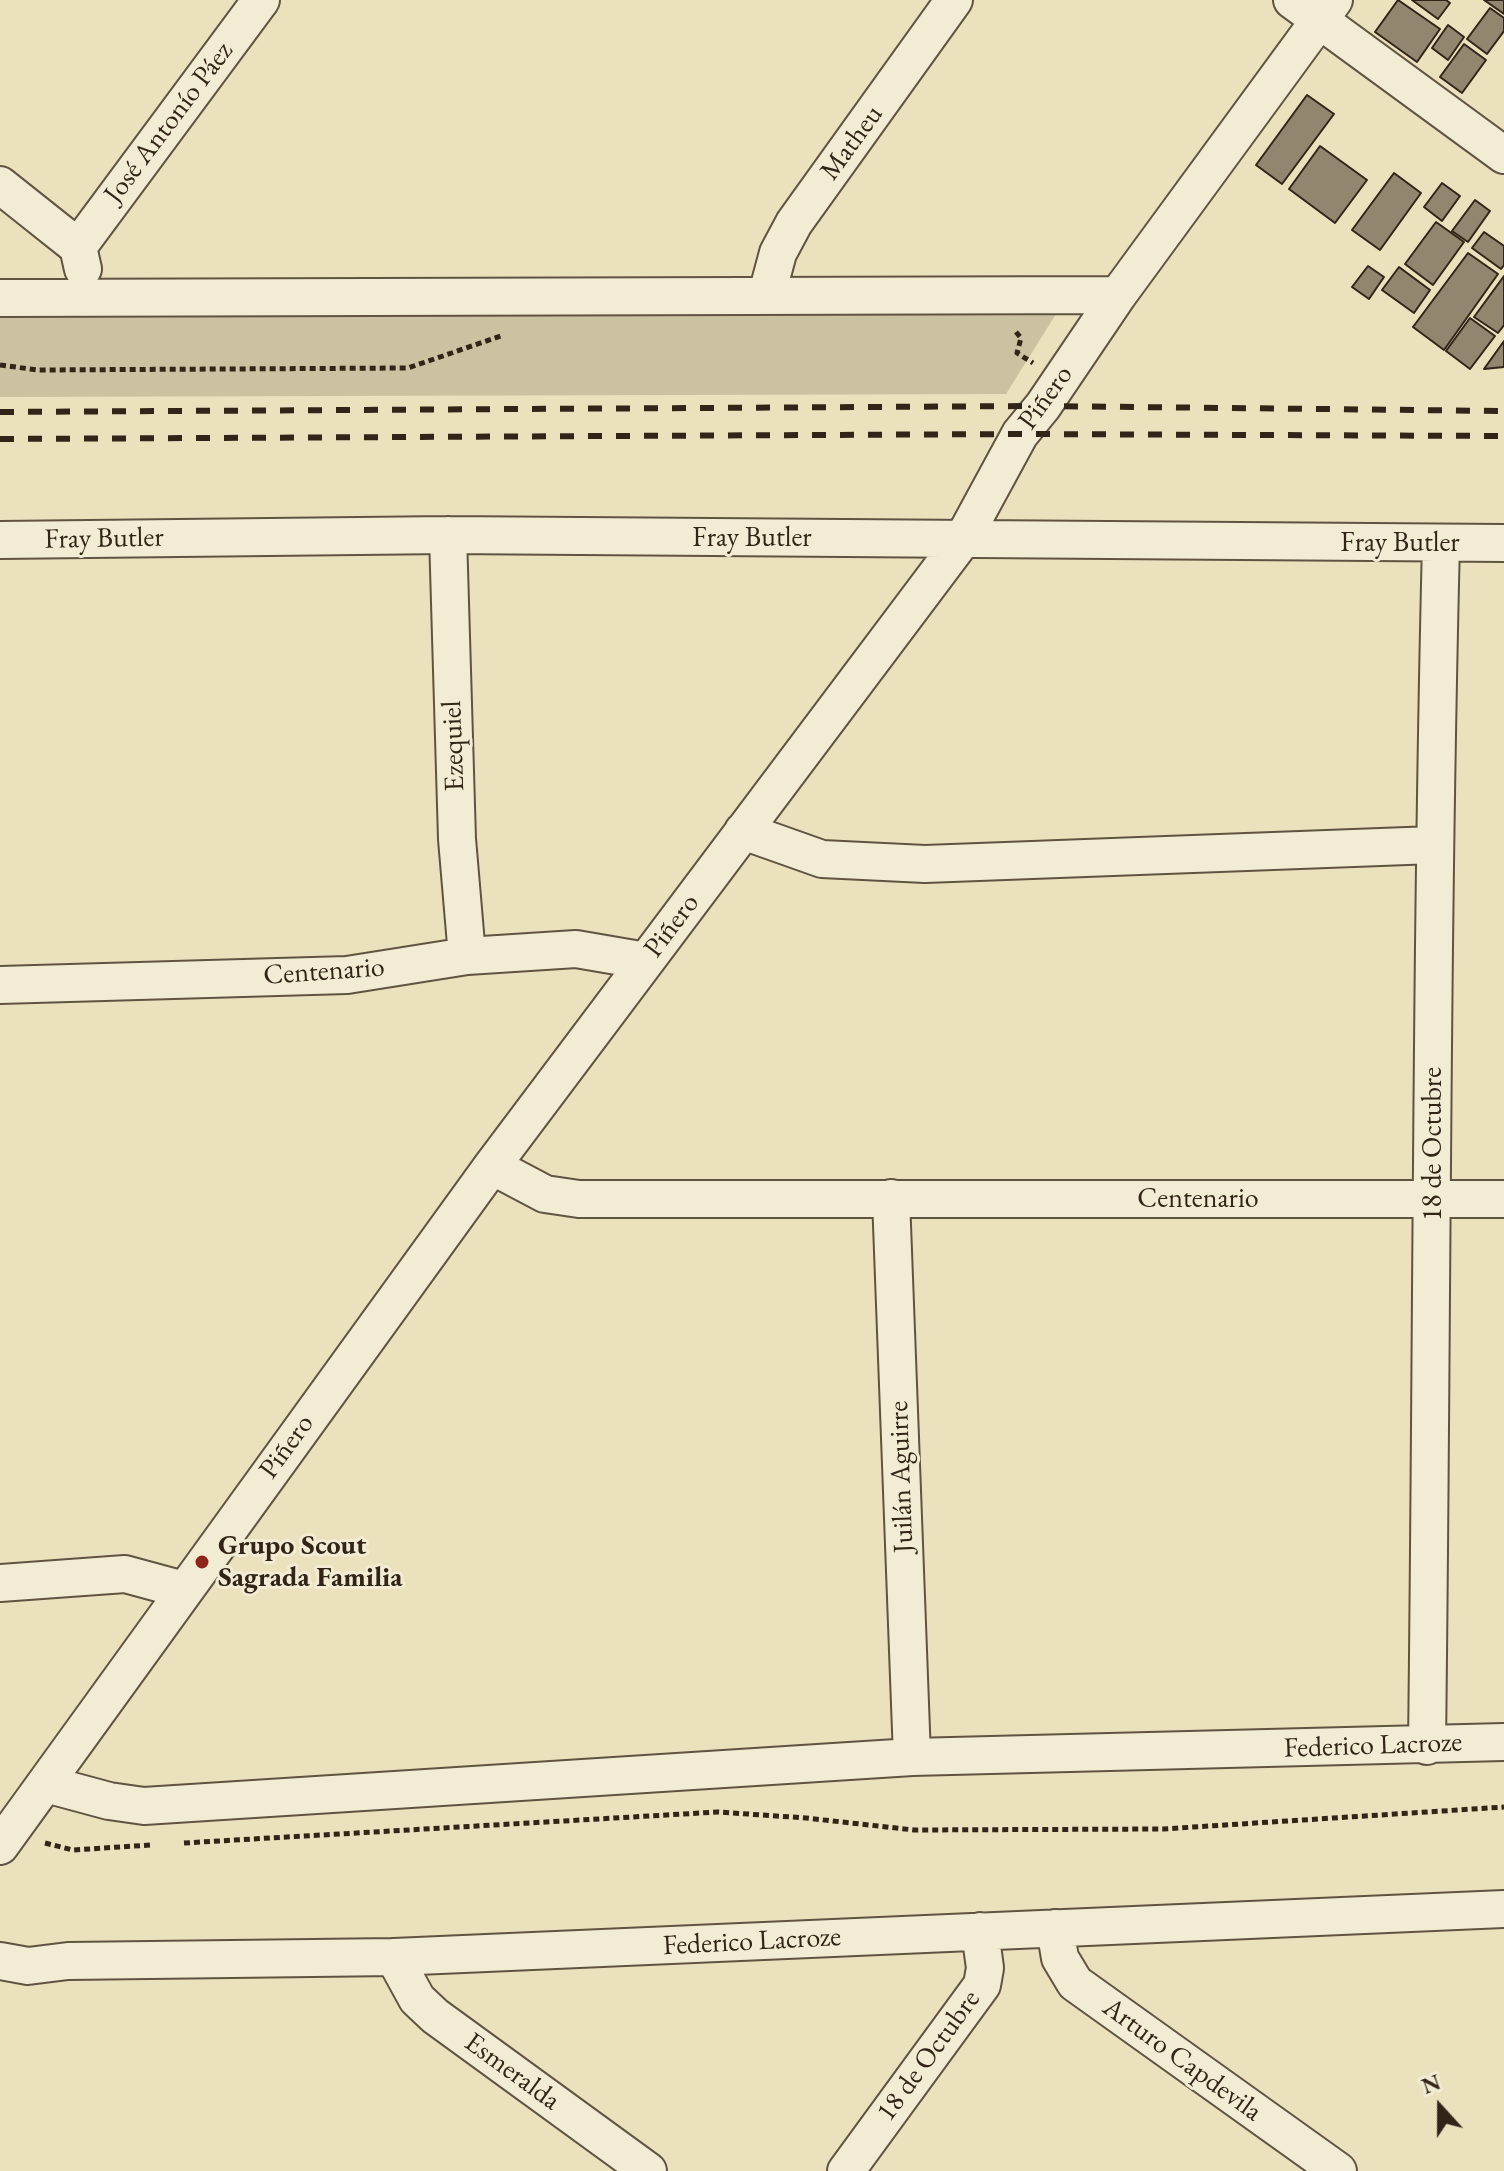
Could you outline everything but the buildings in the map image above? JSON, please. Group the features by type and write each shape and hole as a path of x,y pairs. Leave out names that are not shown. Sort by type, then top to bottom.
{"street":[{"name":"José Antonío Páez","path":"78,247 261,0"},
{"name":"Matheu","path":"767,294 778,253 794,223 954,0"},
{"path":"1315,7 1504,155"},
{"name":"Piñero","path":"4,1840 492,1166 963,539 1020,434 1315,7"},
{"path":"0,185 78,247 90,298"},
{"path":"0,298 1118,295"},
{"name":"Fray Butler","path":"0,540 448,535 1504,543"},
{"name":"Ezequiel","path":"448,535 457,839 467,956"},
{"name":"18 de Octubre","path":"1427,1746 1434,1200 1434,845 1441,543"},
{"path":"743,831 822,859 925,864 1434,845"},
{"name":"Centenario","path":"0,985 347,975 467,956 576,949 646,961"},
{"name":"Centenario","path":"492,1166 545,1194 579,1199 1504,1199"},
{"name":"Juilán Aguirre","path":"891,1198 912,1757"},
{"path":"0,1583 125,1574 184,1590"},
{"name":"Federico Lacroze","path":"46,1784 109,1801 144,1806 912,1757 1504,1742"},
{"name":"Federico Lacroze","path":"0,1961 28,1966 68,1961 394,1957 1504,1909"},
{"name":"Arturo Capdevila","path":"1055,1928 1060,1958 1075,1983 1338,2171"},
{"name":"18 de Octubre","path":"846,2171 982,1985 985,1968 980,1931"},
{"name":"Esmeralda","path":"394,1957 417,1999 435,2016 648,2171"}],"path":[{"path":"1012,327 1021,338 1017,353 1034,364 1070,365"},
{"path":"0,365 38,370 408,368 499,336 514,334"},
{"path":"183,1843 718,1812 914,1830 1163,1829 1504,1807"},
{"path":"4,1840 73,1850 152,1845"}],"shaded area":[{"path":"0,313 1056,314 1006,394 0,397"}],"railway":[{"path":"0,412 1043,406 1504,411"},
{"path":"0,439 1020,434 1504,436"}],"place":[{"name":"Grupo Scout Sagrada Familia","path":"202,1562"}]}
